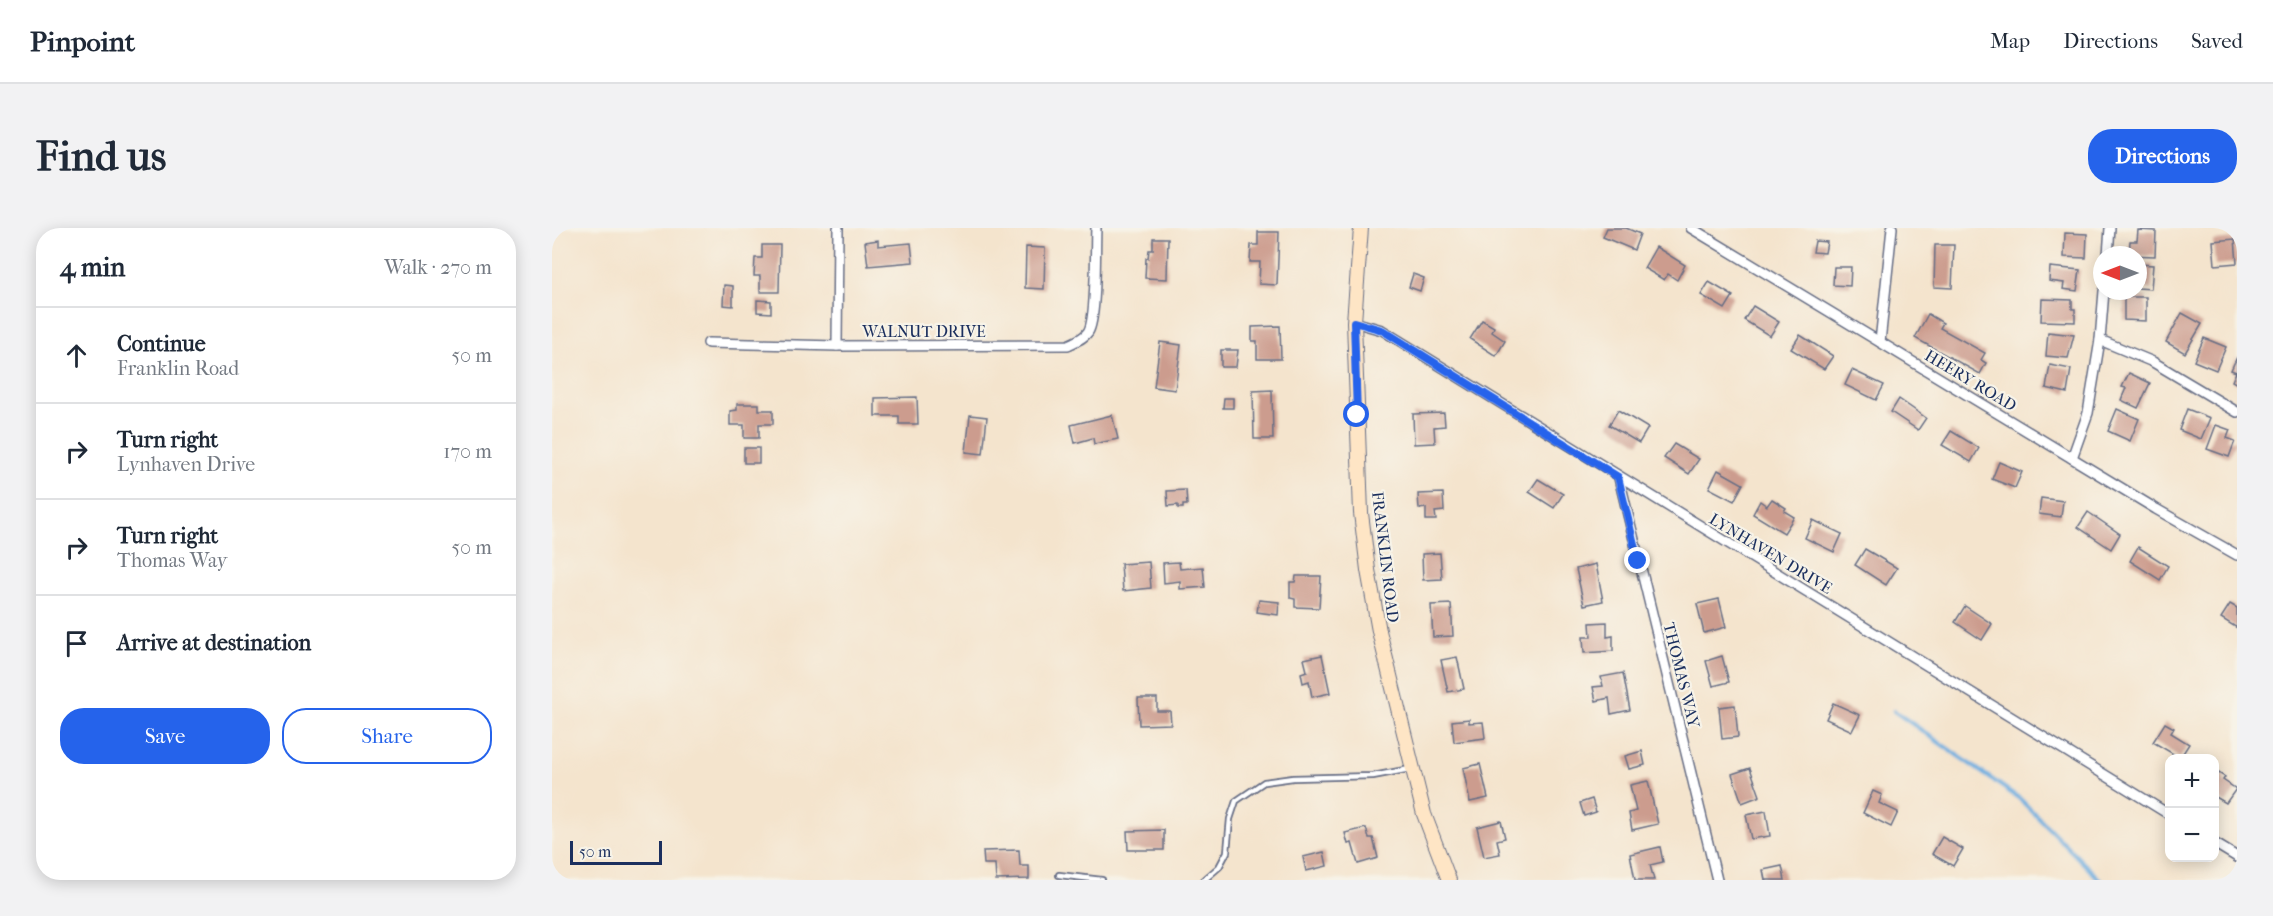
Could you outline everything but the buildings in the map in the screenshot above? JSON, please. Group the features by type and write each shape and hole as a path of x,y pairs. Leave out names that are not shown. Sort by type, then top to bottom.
{"main road":[{"name":"FRANKLIN ROAD","path":"1361,228 1354,322 1361,513 1368,570 1379,631 1424,814 1449,880"}],"street":[{"path":"837,346 838,228"},
{"name":"WALNUT DRIVE","path":"708,343 837,346 1068,345 1081,339 1090,330 1096,228"},
{"name":"HEERY ROAD","path":"1691,228 2237,555"},
{"path":"1880,342 1892,228"},
{"path":"2109,246 2110,228"},
{"path":"2072,458 2088,413 2100,340 2103,300"},
{"name":"LYNHAVEN DRIVE","path":"1354,322 1382,330 2165,813"},
{"path":"2100,340 2153,362 2237,412"},
{"name":"THOMAS WAY","path":"1618,477 1717,880"},
{"path":"2219,846 2237,856"}],"lane":[{"path":"1204,880 1219,867 1227,852 1230,819 1236,801 1264,782 1293,777 1373,776 1413,768"},
{"path":"1059,875 1102,880"}],"waterway":[{"path":"1894,711 2020,799 2100,880"}],"route":[{"path":"1357,415 1354,322 1382,330 1618,477 1638,561"}]}
